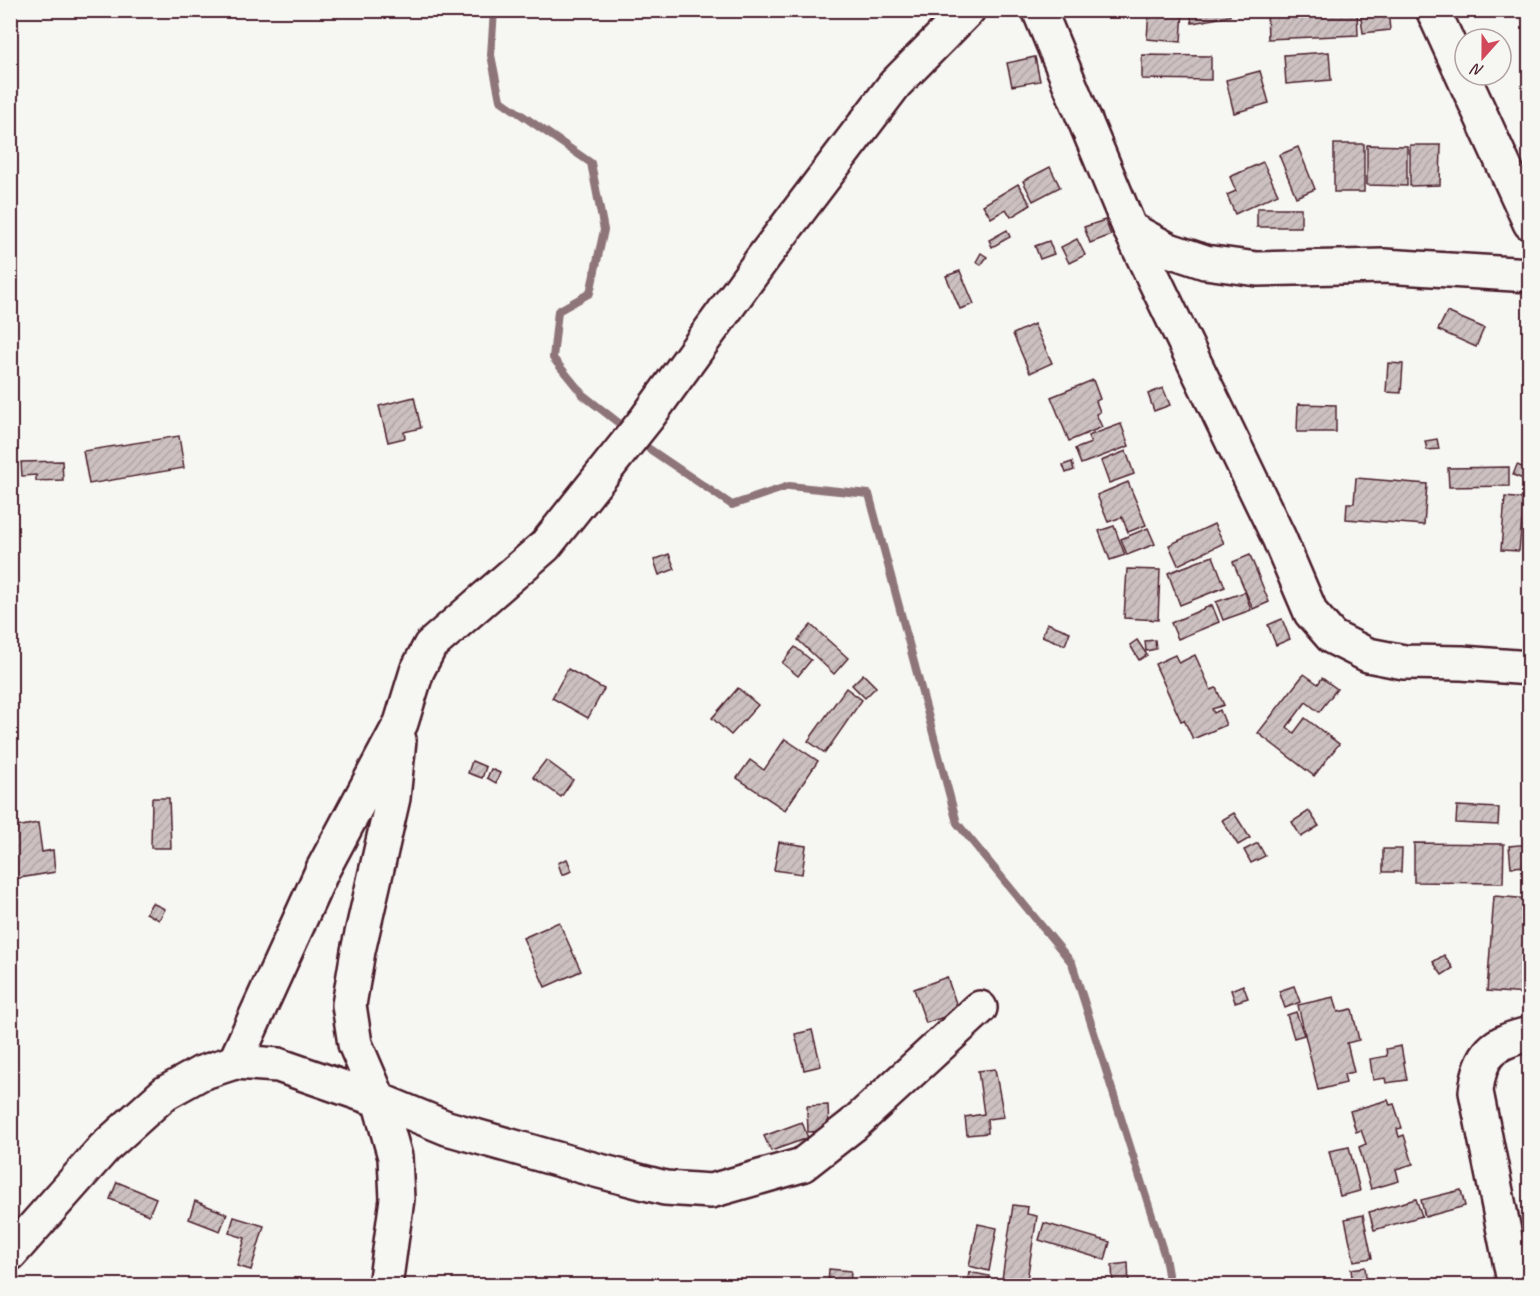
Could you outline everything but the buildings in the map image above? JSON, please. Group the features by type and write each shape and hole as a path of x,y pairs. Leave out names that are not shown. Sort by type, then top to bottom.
{"street":[{"path":"235,1062 323,869 401,723 417,671 430,646 545,546 647,418 895,84 968,10"},
{"path":"1040,10 1130,229 1279,538 1311,613 1332,637 1368,655 1404,662 1530,668"},
{"path":"1433,10 1530,223"},
{"path":"1130,229 1169,250 1205,262 1257,269 1384,266 1530,274"},
{"path":"385,1286 397,1199 395,1157 379,1100 355,1044 349,1005 358,951 393,798 401,723"},
{"path":"10,1254 104,1148 165,1093 201,1073 235,1062 278,1065 379,1100 447,1128 592,1169 665,1188 711,1191 802,1165 853,1125 980,1008"},
{"path":"1515,1286 1476,1092 1478,1072 1490,1050 1505,1039 1530,1034"}],"waterway":[{"path":"494,10 491,55 500,100 591,163 604,230 590,293 558,311 553,358 583,395 620,424"},
{"path":"648,448 732,505 789,486 869,494 957,823 1072,963 1165,1257 1170,1286"}]}
